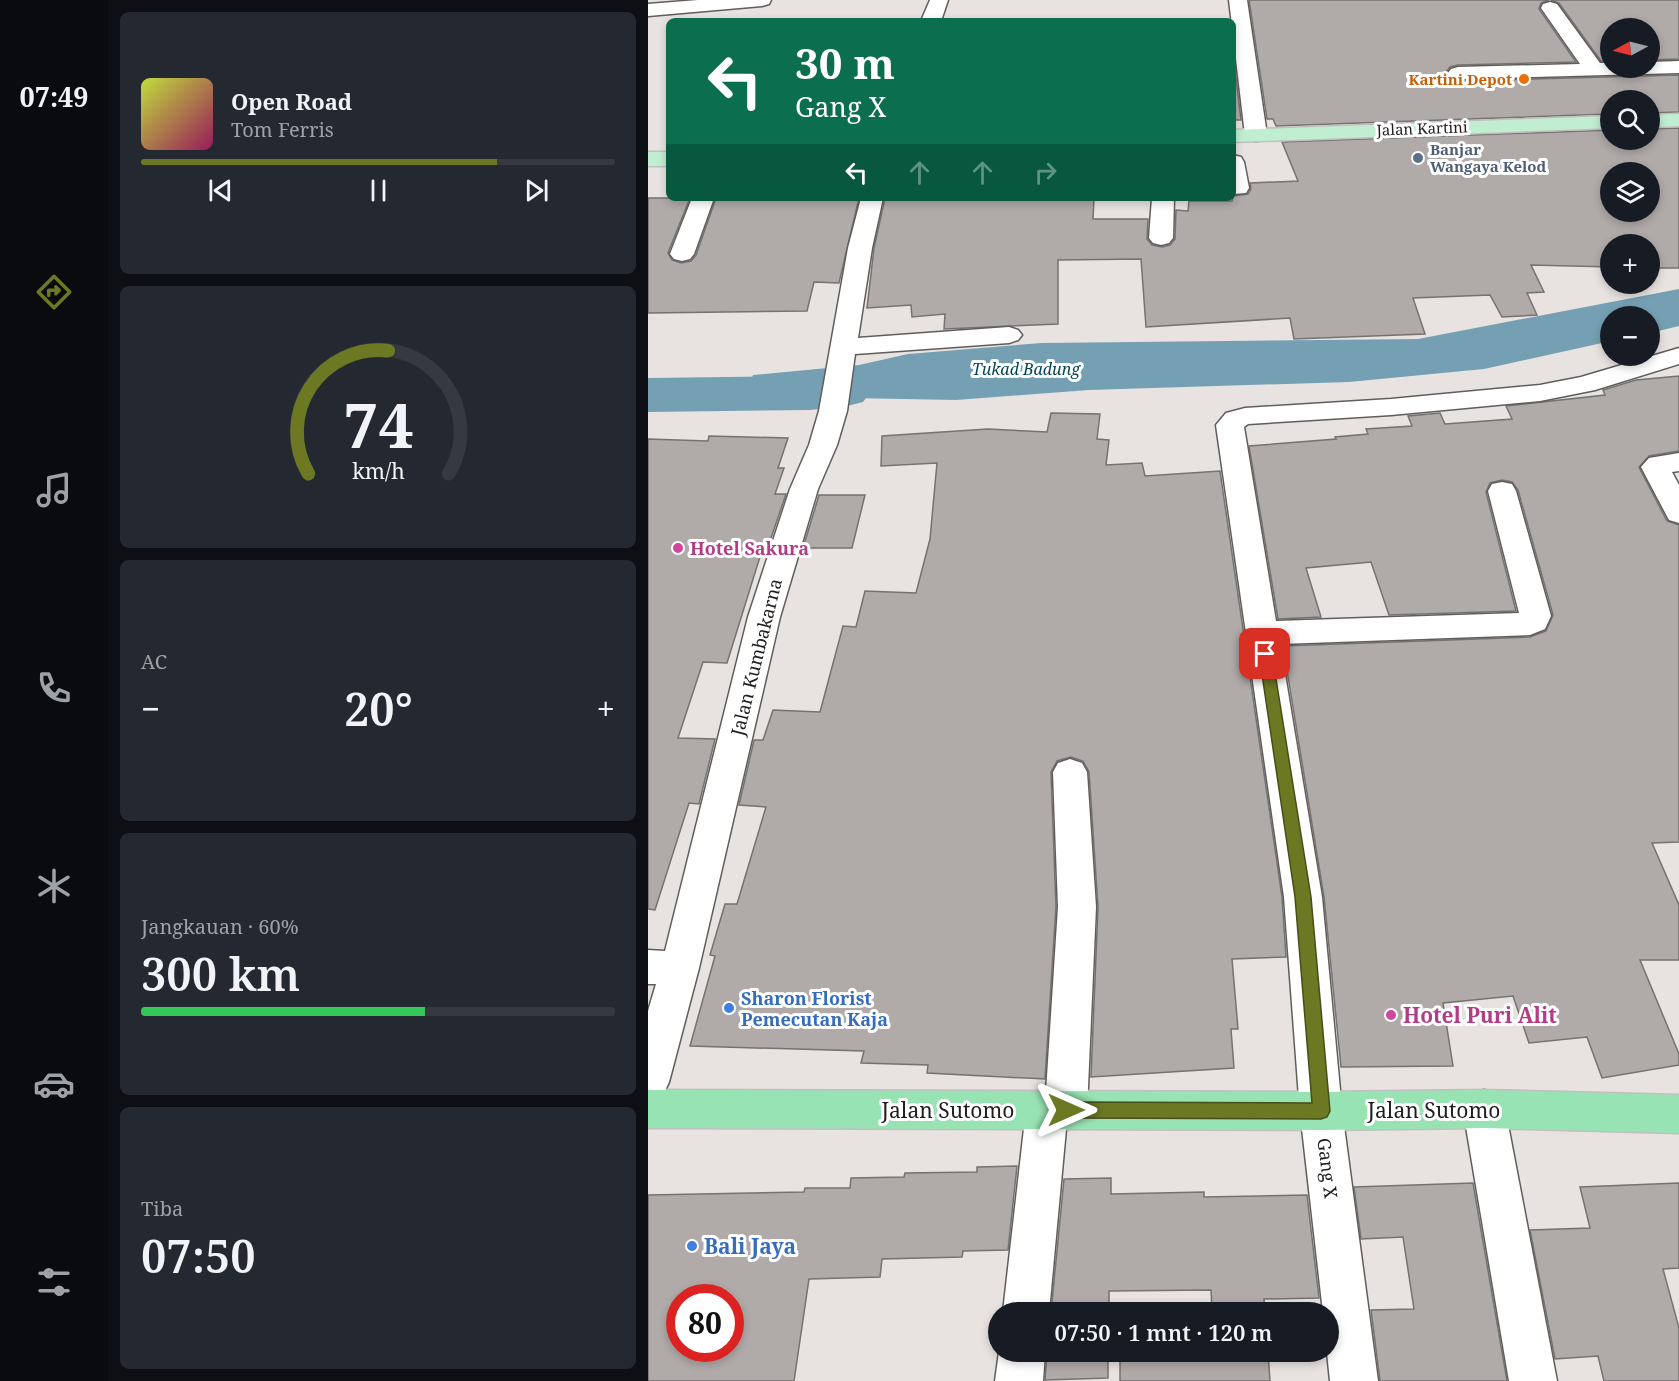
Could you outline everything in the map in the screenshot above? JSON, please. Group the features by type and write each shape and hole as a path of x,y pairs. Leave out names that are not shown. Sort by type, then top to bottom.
{"highway":[{"name":"Jalan Sutomo","path":"648,1109 1321,1111 1484,1109 1679,1114"}],"main road":[{"path":"1660,121 1679,120"},
{"name":"Jalan Kartini","path":"1236,136 1600,122"},
{"path":"648,159 666,159"}],"street":[{"path":"648,10 762,0"},
{"path":"932,18 939,0"},
{"path":"1238,0 1237,30 1256,135"},
{"path":"1550,8 1594,69"},
{"path":"1458,73 1679,67"},
{"path":"1236,178 1238,188"},
{"path":"682,254 702,201"},
{"name":"Jalan Kumbakarna","path":"648,1082 664,967 764,617 804,489 823,445 833,411 860,248 871,201"},
{"path":"1161,238 1163,201"},
{"path":"841,354 1009,335"},
{"name":"Gang X","path":"1354,1381 1321,1111 1303,897 1247,520 1229,430 1236,419 1245,416 1391,407 1540,393 1587,384 1679,356"},
{"path":"1679,462 1659,464 1655,467 1679,513"},
{"path":"1262,633 1530,624 1534,621 1534,616 1502,491"},
{"path":"1028,1302 1057,1110 1077,907 1070,772"},
{"path":"1484,1109 1533,1381"},
{"path":"1019,1381 1021,1362"}],"water":[{"name":"Tukad Badung","path":"1679,289 1679,326 1660,331 1660,306 1600,306 1600,343 1484,369 1349,382 1089,390 956,400 850,398 742,403 753,375 859,365 908,354 1041,343 1418,339"}],"building":[{"path":"1249,0 1549,0 1541,3 1539,9 1576,62 1458,65 1450,67 1446,72 1449,78 1458,81 1660,78 1660,76 1679,75 1679,112 1660,113 1660,90 1600,90 1600,114 1276,126 1273,119 1267,119"},
{"path":"1551,0 1679,0 1679,59 1660,60 1660,18 1600,18 1600,60 1559,3"},
{"path":"1236,78 1241,120 1236,120"},
{"path":"1679,128 1679,268 1660,268 1660,234 1600,234 1600,267 1531,265 1544,292 1527,293 1537,315 1502,317 1490,295 1413,298 1425,334 1294,339 1290,318 1146,327 1141,259 1058,260 1058,324 944,329 945,314 912,317 911,305 867,308 874,248 884,201 1094,201 1093,219 1148,219 1147,239 1152,245 1162,247 1170,245 1175,239 1176,210 1188,211 1189,201 1236,201 1236,196 1248,194 1251,189 1250,183 1298,181 1282,142 1600,130 1600,150 1660,150 1660,129"},
{"path":"648,198 689,201 668,253 672,260 681,263 691,261 696,255 715,201 858,201 839,283 814,282 807,311 648,313"},
{"path":"1679,376 1679,451 1649,456 1639,467 1667,521 1679,525 1679,842 1652,843 1679,905 1679,960 1640,960 1679,1054 1679,1065 1602,1078 1587,1037 1529,1043 1513,996 1443,1003 1453,1066 1341,1067 1324,897 1283,646 1530,637 1546,631 1553,615 1518,490 1512,482 1502,480 1490,483 1486,492 1516,611 1389,615 1371,562 1306,568 1321,617 1278,619 1249,446 1336,439 1335,437 1368,434 1366,429 1412,426 1408,416 1440,413 1445,424 1512,419 1506,406 1605,395 1603,390 1636,380"},
{"path":"1051,413 1100,414 1097,439 1109,440 1106,465 1142,463 1145,476 1220,471 1282,897 1286,957 1232,959 1238,1029 1231,1029 1234,1068 1091,1077 1098,907 1089,772 1083,761 1071,757 1057,761 1051,772 1056,907 1045,1079 927,1073 928,1065 861,1063 864,1051 690,1046 715,956 710,955 725,904 737,904 766,807 739,805 754,740 763,740 773,710 820,712 843,626 856,627 865,591 916,593 930,539 937,463 881,466 882,436 988,429 1047,432"},
{"path":"709,436 788,438 778,468 784,468 775,494 786,494 768,547 763,547 727,663 703,662 678,738 715,739 699,804 689,803 655,910 648,909 648,439 708,441"},
{"path":"819,495 865,495 852,548 803,548"},
{"path":"1017,1166 1008,1250 963,1251 962,1257 882,1259 880,1277 809,1279 794,1381 648,1381 648,1195 804,1192 805,1188 850,1188 851,1178 904,1177 905,1173 977,1172 977,1167"},
{"path":"1111,1178 1111,1194 1204,1192 1204,1197 1307,1195 1319,1298 1264,1299 1264,1302 1212,1302 1211,1290 1109,1291 1109,1302 1052,1302 1064,1179"},
{"path":"1473,1183 1507,1381 1380,1381 1371,1310 1414,1309 1403,1237 1361,1239 1354,1187"},
{"path":"1679,1183 1679,1268 1663,1269 1679,1328 1679,1381 1604,1381 1598,1356 1555,1359 1530,1230 1590,1228 1580,1187"},
{"path":"1046,1362 1108,1362 1108,1378 1045,1380"},
{"path":"1120,1362 1269,1362 1270,1381 1120,1381"}],"waterway":[{"name":"Tukad Badung","path":"648,395 809,393 843,390"}],"place":[{"name":"Kartini Depot","path":"1524,79"},
{"name":"Banjar Wangaya Kelod","path":"1418,158"},
{"name":"Hotel Sakura","path":"678,548"},
{"name":"Sharon Florist Pemecutan Kaja","path":"729,1008"},
{"name":"Hotel Puri Alit","path":"1391,1015"},
{"name":"Bali Jaya","path":"692,1246"}],"route":[{"path":"1066,1110 1321,1111 1303,897 1265,654"}]}
